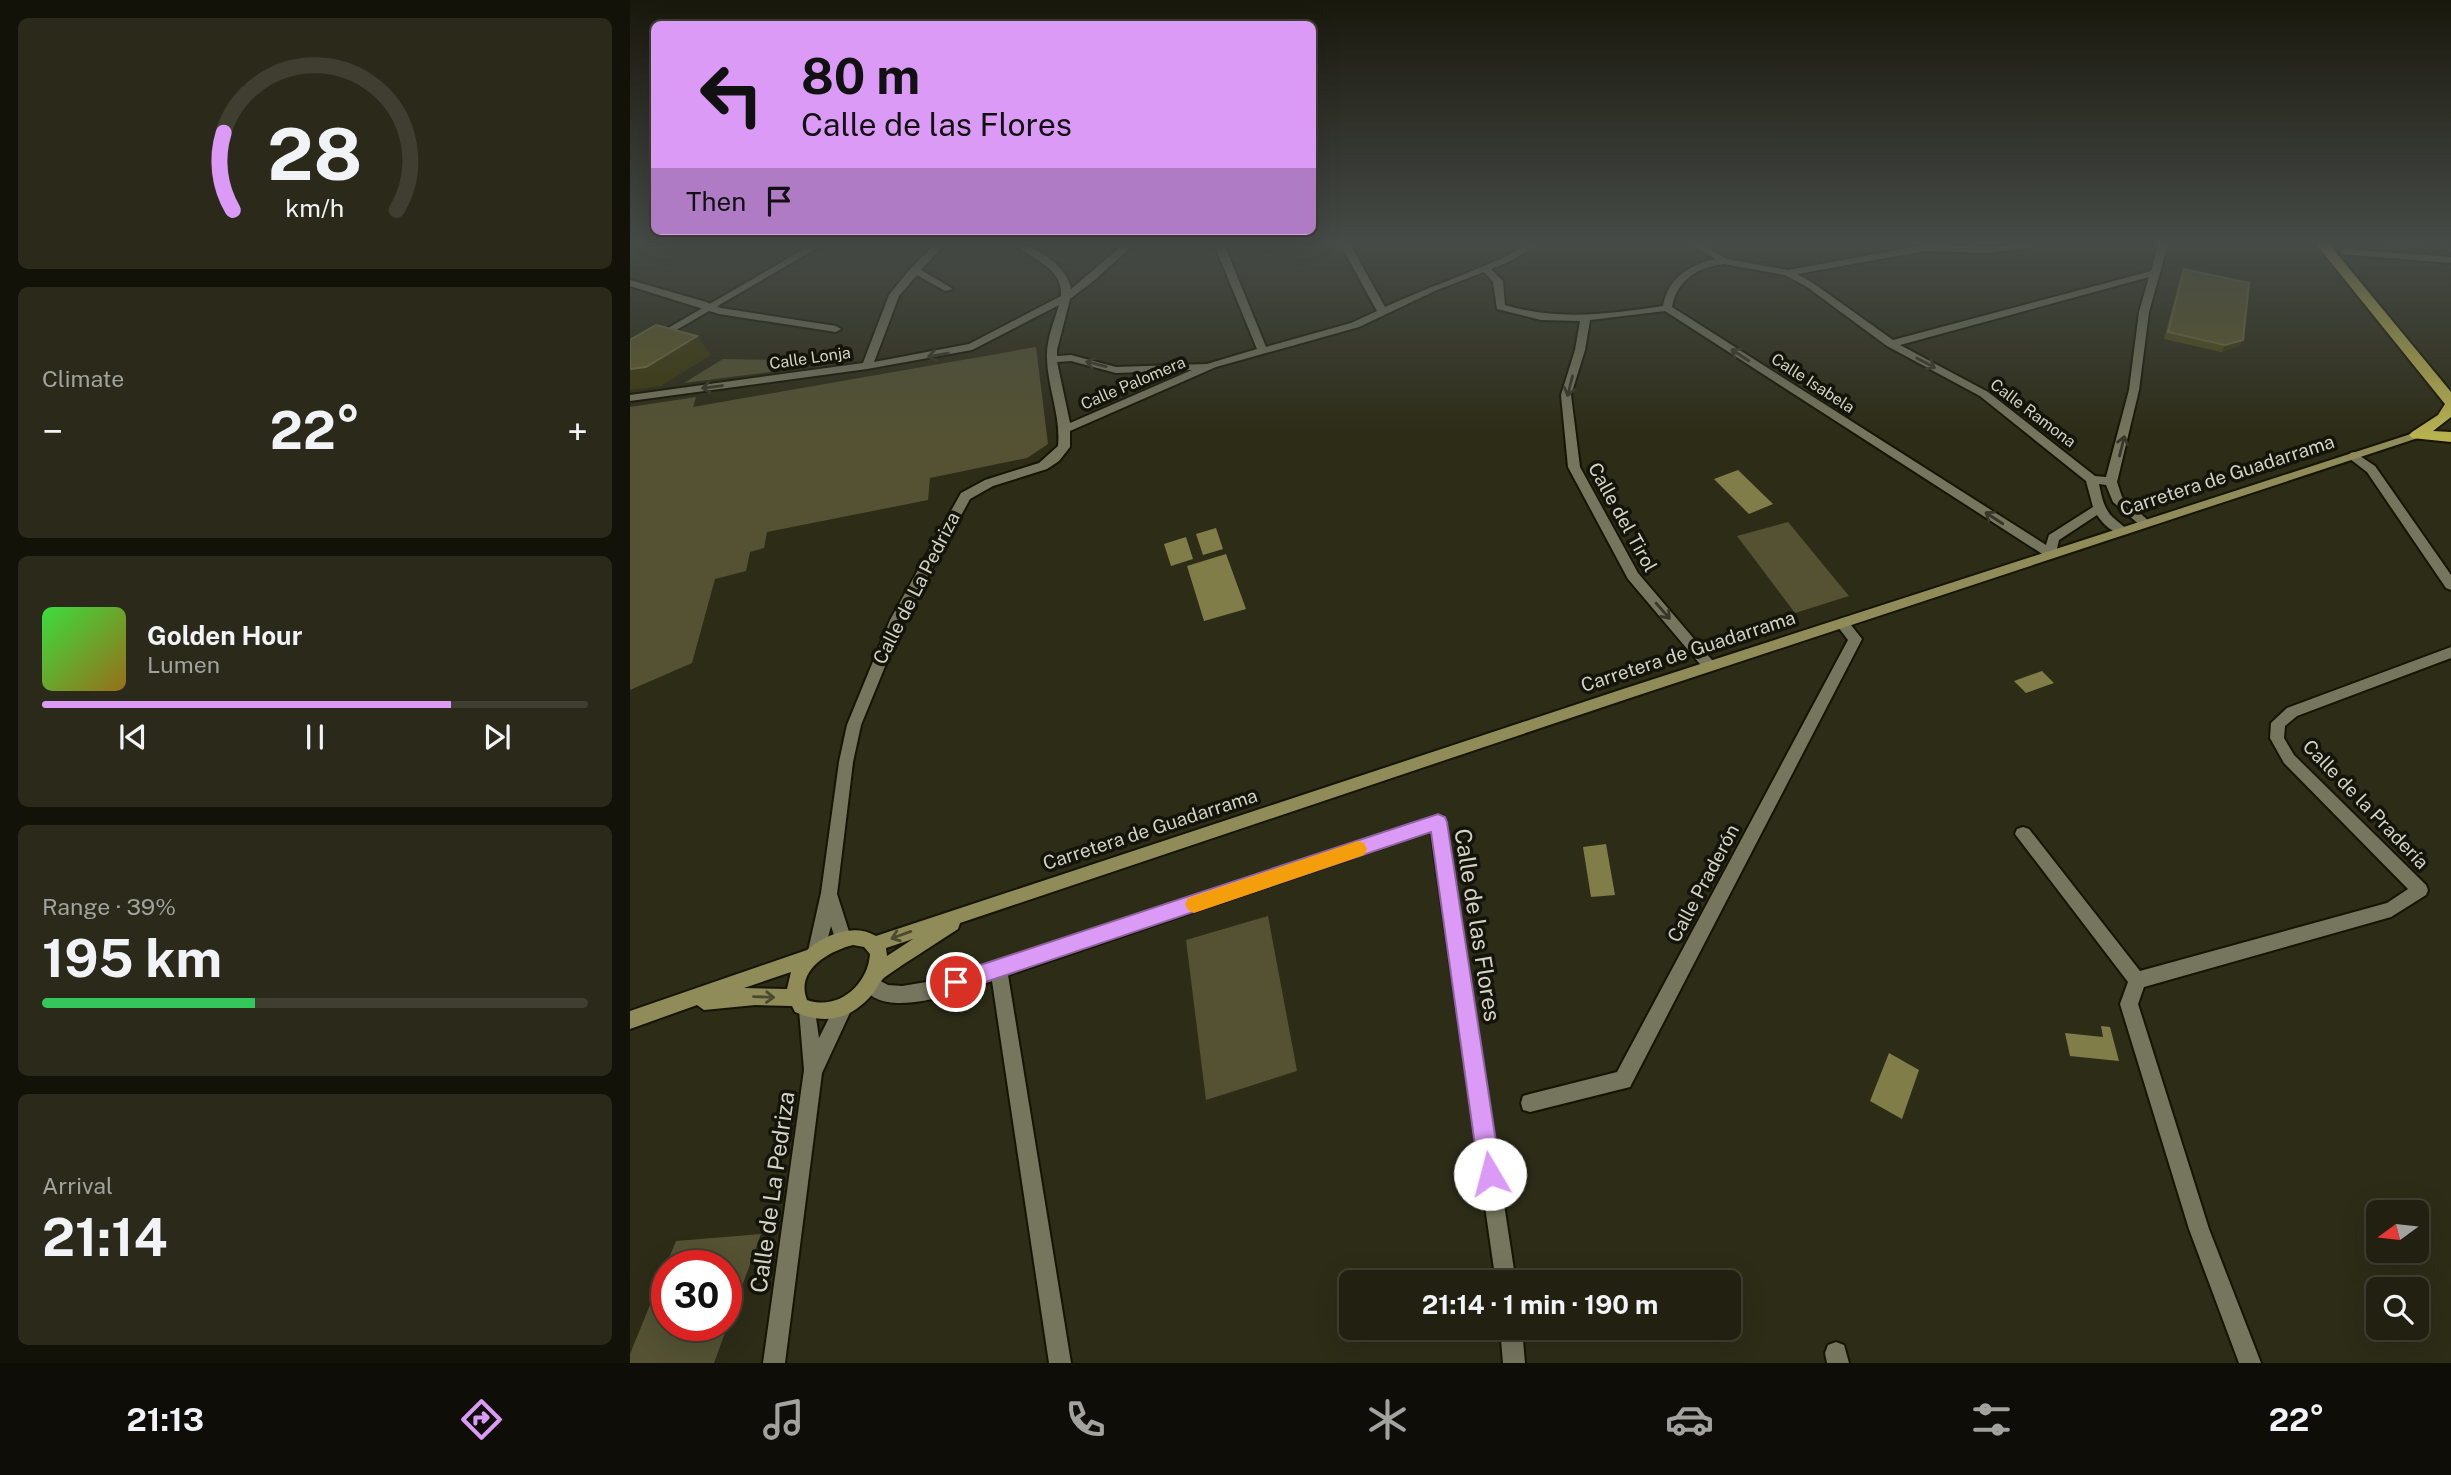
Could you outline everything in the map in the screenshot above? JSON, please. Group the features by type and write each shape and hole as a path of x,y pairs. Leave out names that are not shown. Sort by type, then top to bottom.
{"highway":[{"path":"2373,308 2451,404 2443,418 2417,435"},
{"path":"2389,308 2451,383"},
{"path":"2417,435 2451,437"}],"main road":[{"name":"Carretera de Guadarrama","path":"875,944 1710,666 2417,435"},
{"name":"Carretera de Guadarrama","path":"874,978 973,910"},
{"path":"630,1020 814,954 843,938 863,937 875,944 880,962 874,978 844,1006 831,1011 755,996 682,1003"},
{"path":"802,1004 796,979 814,954"}],"street":[{"path":"630,354 709,308"},
{"path":"711,308 836,329"},
{"path":"867,366 889,308"},
{"name":"Calle Lonja","path":"630,398 867,366 972,347 1046,308"},
{"path":"1062,308 1056,325 1052,359 1065,429"},
{"path":"1245,308 1263,351"},
{"path":"1381,308 1383,312"},
{"name":"Calle Palomera","path":"1065,429 1212,365 1309,340 1392,308"},
{"path":"1502,308 1524,316 1585,319 1667,308"},
{"name":"Calle Isabela","path":"1667,308 2051,554"},
{"name":"Calle Ramona","path":"1841,308 1891,344 1984,394 2092,479 2111,482"},
{"path":"1891,344 2026,308"},
{"path":"2145,308 2128,420 2111,482 2118,499 2145,523"},
{"name":"Calle del Tirol","path":"1585,319 1580,350 1566,395 1574,467 1633,576 1710,666"},
{"name":"Calle Palomera","path":"1052,359 1071,358 1116,370 1212,365"},
{"name":"Calle de La Pedriza","path":"814,954 829,893 846,762 854,725 897,620 965,496 980,487 1050,463 1064,447 1065,429"},
{"path":"2354,456 2371,468 2451,585"},
{"path":"2092,479 2098,509 2108,523 2123,531"},
{"path":"2051,554 2053,538 2098,509"},
{"name":"Calle Praderón","path":"1530,1103 1623,1080 1855,639 1842,623"},
{"name":"Calle de la Pradería","path":"2137,980 2391,909 2420,890 2289,759 2277,738 2278,723 2292,712 2451,652"},
{"name":"Calle de las Flores","path":"874,978 887,994 901,995 934,989 999,970 1438,822 1504,1270"},
{"path":"2023,834 2137,980 2129,1004 2199,1229 2250,1363"},
{"name":"Calle de La Pedriza","path":"829,893 843,938"},
{"path":"999,970 1060,1363"},
{"name":"Calle de La Pedriza","path":"774,1363 813,1070 802,1004"},
{"name":"Calle de La Pedriza","path":"813,1070 844,1006"},
{"path":"1512,1340 1514,1363"}],"shaded area":[{"path":"1036,347 1048,444 1027,458 930,478 928,500 767,532 764,548 750,552 746,571 715,579 692,663 630,690 630,407 696,397 693,407"},
{"path":"723,359 778,360 770,372 684,383"},
{"path":"1738,470 1773,504 1749,514 1714,479"},
{"path":"1788,522 1849,596 1795,613 1737,536"},
{"path":"1216,528 1223,549 1203,555 1196,534"},
{"path":"1186,537 1193,559 1171,566 1164,544"},
{"path":"1226,554 1246,609 1204,621 1187,566"},
{"path":"2042,671 2054,683 2026,693 2014,681"},
{"path":"1606,844 1615,895 1591,897 1583,847"},
{"path":"1268,916 1297,1071 1206,1100 1186,940"},
{"path":"2101,1026 2110,1027 2119,1061 2070,1056 2065,1033 2103,1037"},
{"path":"1889,1053 1919,1070 1902,1119 1870,1101"},
{"path":"761,1234 742,1286 742,1250 672,1250 676,1241"},
{"path":"651,1302 651,1341 722,1341 714,1363 630,1363 630,1354"}],"building":[{"path":"2174,308 2246,308 2243,340 2225,345 2168,332"},
{"path":"656,325 697,336 646,367 630,369 630,340"}],"slow traffic":[{"path":"1194,904 1358,849"}],"route":[{"path":"956,982 999,970 1438,822 1490,1174"}]}
